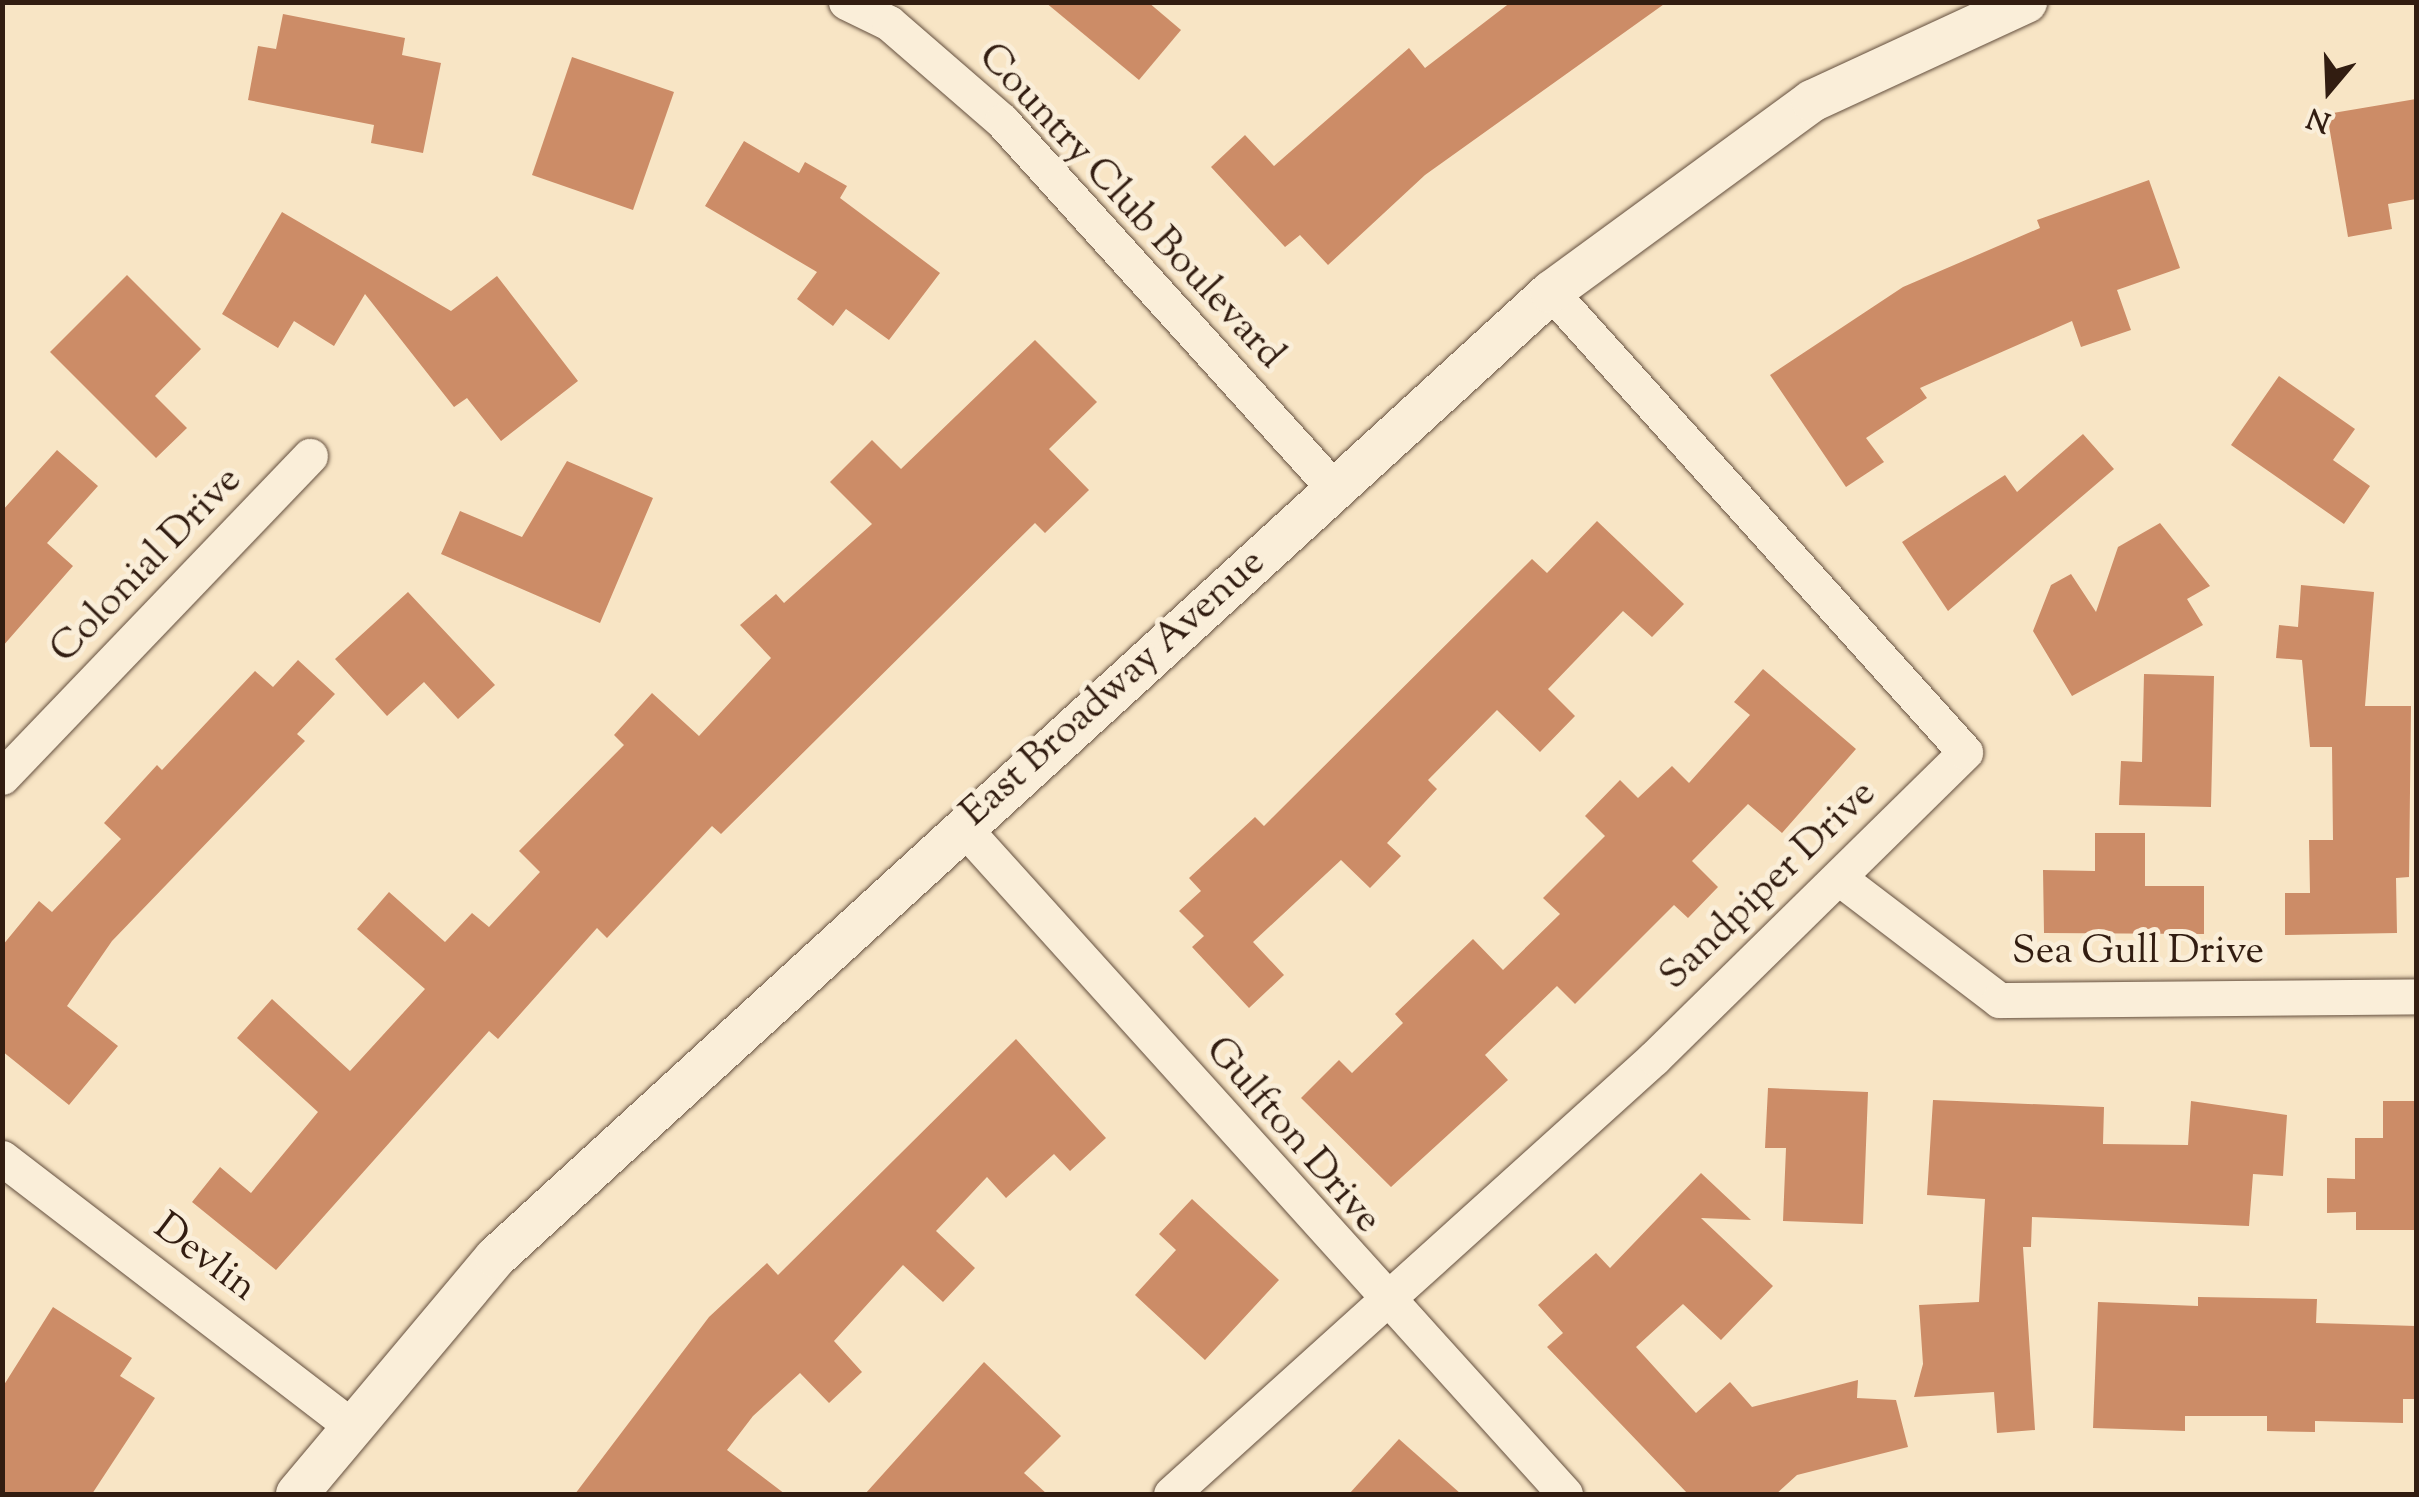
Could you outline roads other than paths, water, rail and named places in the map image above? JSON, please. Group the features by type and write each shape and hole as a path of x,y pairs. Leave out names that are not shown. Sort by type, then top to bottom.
{"street":[{"name":"Country Club Boulevard","path":"846,2 895,13 1002,121 1336,490"},
{"name":"East Broadway Avenue","path":"297,1494 496,1256 1550,292 1812,101 2026,2"},
{"name":"Sandpiper Drive","path":"1171,1494 1838,878 1966,752 1550,292"},
{"name":"Colonial Drive","path":"2,778 310,456"},
{"name":"Gulfton Drive","path":"962,826 1382,1301 1565,1494"},
{"name":"Sea Gull Drive","path":"1838,878 1999,1000 2416,996"},
{"name":"Devlin","path":"2,1158 353,1426"}]}
